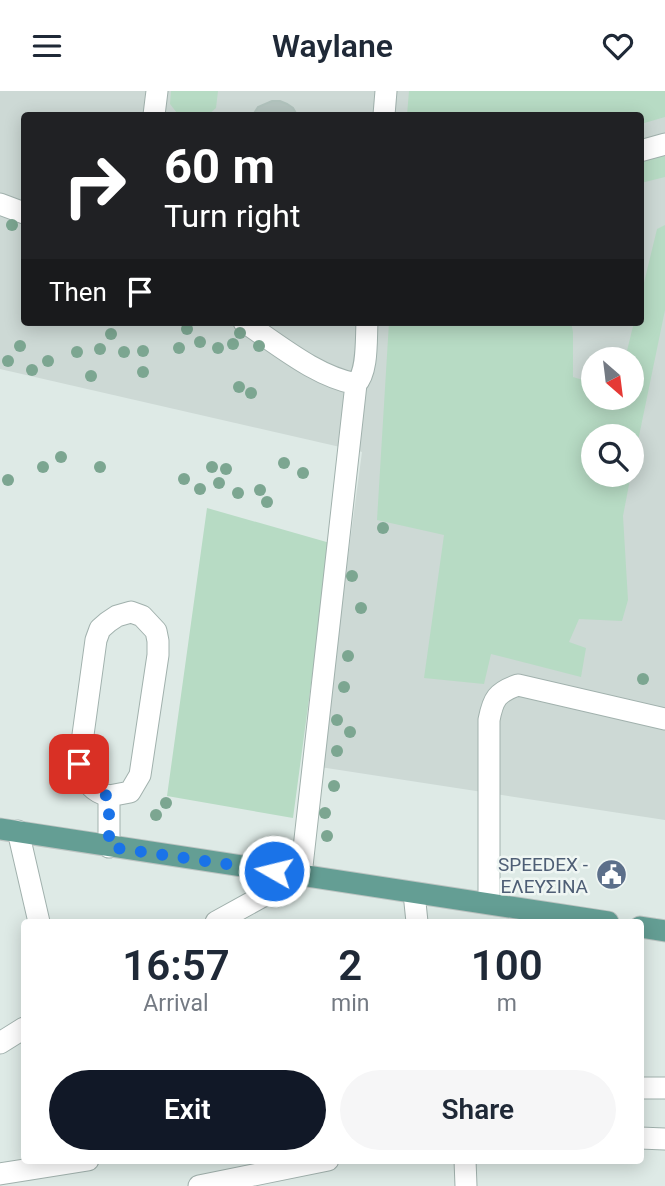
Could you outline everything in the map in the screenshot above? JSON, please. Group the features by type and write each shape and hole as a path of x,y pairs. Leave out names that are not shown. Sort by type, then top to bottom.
{"main road":[{"path":"9,830 589,919"},
{"path":"644,928 665,931"}],"street":[{"path":"154,112 157,91"},
{"path":"384,112 386,91"},
{"path":"644,150 665,144"},
{"path":"0,204 21,212"},
{"path":"250,326 321,373 356,384"},
{"path":"225,919 301,875 356,384 364,369 367,326"},
{"path":"131,612 142,616 156,631 158,655 140,775 130,792 109,796 100,795 83,778 79,764 96,640 100,629 117,616 131,612"},
{"path":"489,903 489,720 492,703 500,694 518,685 665,719"},
{"path":"109,796 109,847"},
{"path":"9,830 38,919"},
{"path":"414,893 417,919"},
{"path":"0,1044 21,1030"},
{"path":"644,1088 665,1088"},
{"path":"644,1138 665,1139"},
{"path":"0,1174 63,1164"},
{"path":"199,1186 264,1179 315,1164"},
{"path":"465,1164 466,1186"}],"shaded area":[{"path":"0,91 665,91 665,820 320,767 362,452 0,369"}],"green space":[{"path":"171,91 218,91 216,108 211,112 176,112 170,104"},
{"path":"409,91 665,91 665,117 644,123 644,112 407,112"},
{"path":"665,151 665,177 644,182 644,158"},
{"path":"665,225 665,310 641,424 581,424 581,487 629,487 623,516 628,600 622,621 579,619 569,642 586,648 581,677 491,654 484,684 424,678 444,535 377,520 389,326 572,326 573,377 581,379 581,410 644,410 644,347 628,347 633,326 644,326 644,283 657,229"},
{"path":"207,508 330,543 293,818 167,796"}],"building":[{"path":"272,101 280,101 295,112 255,112 258,107"}],"place":[{"name":"SPEEDEX - ΕΛΕΥΣΙΝΑ","path":"611,875"}],"route":[{"path":"79,764 83,778 100,795 109,796 109,847 274,871"}]}
